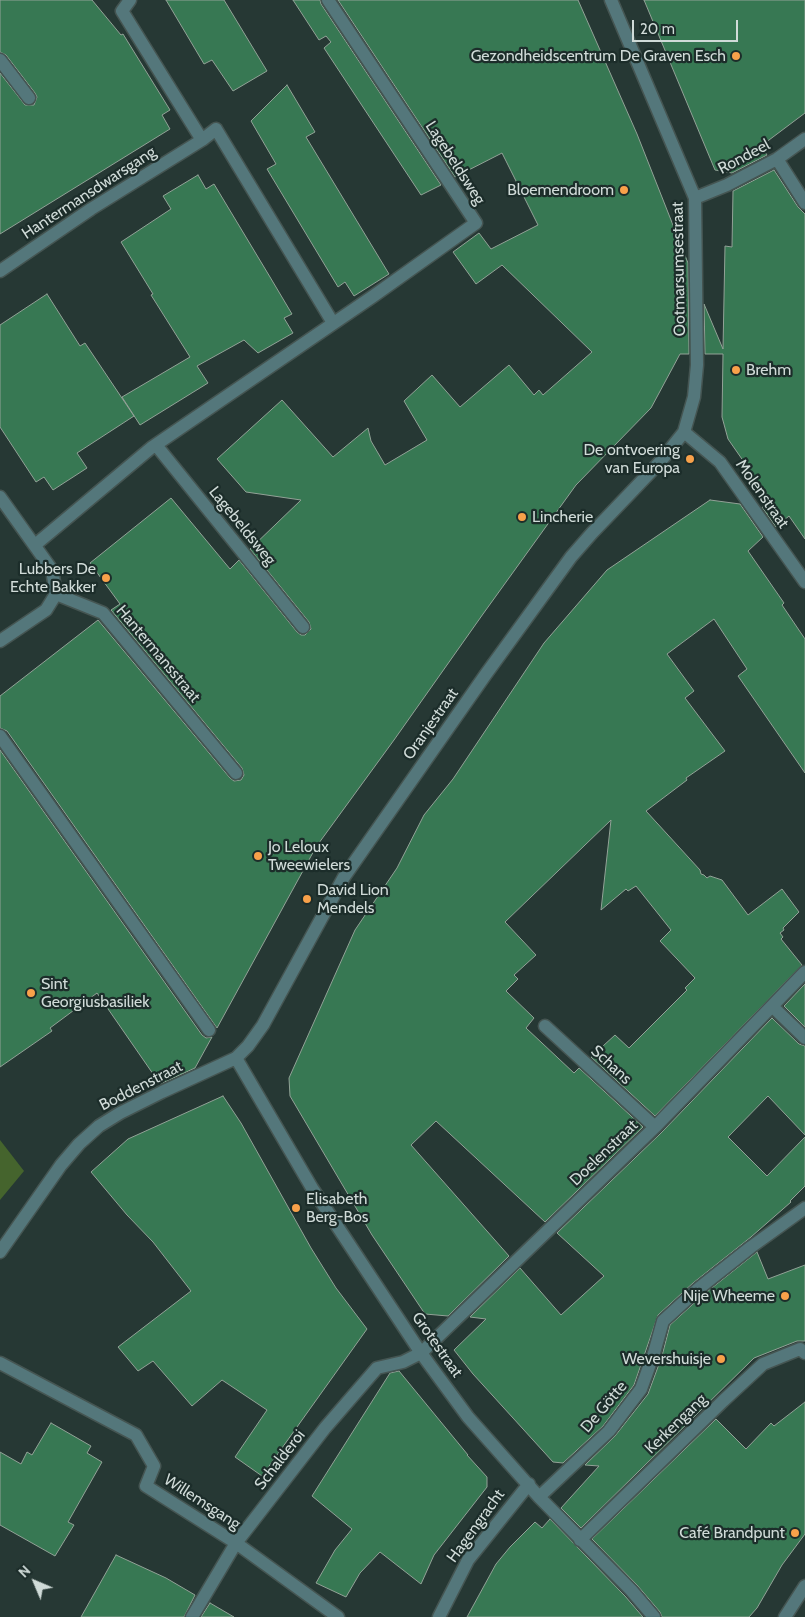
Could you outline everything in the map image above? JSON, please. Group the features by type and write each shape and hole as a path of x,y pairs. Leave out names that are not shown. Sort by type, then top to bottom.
{"street":[{"path":"130,0 122,11 199,141 216,129 333,324"},
{"name":"Lagebeldsweg","path":"36,545 156,444 476,224 328,0"},
{"name":"Ootmarsumsestraat","path":"611,0 695,198 697,365 694,396 684,432"},
{"path":"0,60 29,98"},
{"name":"Rondeel","path":"695,198 727,185 777,159 805,139"},
{"name":"Hantermansdwarsgang","path":"0,271 91,209 199,141"},
{"path":"777,159 805,203"},
{"name":"Molenstraat","path":"684,432 720,462 805,582"},
{"name":"Oranjestraat","path":"236,1058 248,1046 263,1025 344,877 486,674 571,557 660,462 684,432"},
{"name":"Lagebeldsweg","path":"156,444 303,628"},
{"path":"0,497 52,570 56,594 46,610 0,641"},
{"name":"Hantermansstraat","path":"56,594 103,613 236,773"},
{"path":"0,736 209,1030"},
{"name":"Doelenstraat","path":"421,1353 655,1127 805,972"},
{"path":"773,1007 805,1038"},
{"name":"Schans","path":"545,1026 655,1127"},
{"name":"Boddenstraat","path":"0,1252 61,1164 79,1144 100,1126 120,1113 154,1096 236,1058"},
{"name":"Grotestraat","path":"236,1058 312,1188 421,1353 468,1417 539,1497 654,1617"},
{"name":"De Götte","path":"539,1497 609,1431 641,1389 663,1322 698,1289 805,1208"},
{"name":"Kerkengang","path":"580,1540 763,1364 800,1349 805,1353"},
{"name":"Schalderoi","path":"192,1617 236,1543 325,1428 377,1368 403,1362 421,1353"},
{"name":"Willemsgang","path":"0,1363 136,1435 154,1466 146,1486 236,1543 338,1617"},
{"name":"Hagengracht","path":"440,1617 468,1560 529,1484"},
{"path":"786,1616 805,1586"}],"green space":[{"path":"0,1140 24,1171 0,1200"}],"building":[{"path":"0,0 92,0 121,35 123,34 170,110 162,115 170,129 0,234 0,73 25,105 34,105 37,97 6,55 0,52"},
{"path":"166,0 224,0 267,71 233,91 212,60 204,64"},
{"path":"293,0 320,0 441,185 421,195 324,48 331,42 326,36 319,40"},
{"path":"338,0 578,0 637,134 688,263 689,354 680,354 651,408 576,485 316,847 217,1028 7,731 0,728 0,696 98,620 230,778 234,781 241,780 244,775 242,768 111,610 120,604 90,563 171,498 230,569 239,560 297,632 305,635 311,629 309,622 250,549 301,500 246,492 217,459 282,400 333,457 368,428 371,441 385,465 427,440 404,401 432,375 460,407 509,365 534,395 539,390 543,395 592,352 502,265 476,284 453,252 479,233 491,249 538,225 502,153 455,177"},
{"name":"Gezondheidscentrum De Graven Esch","path":"644,0 805,0 805,113 761,146 767,155 732,173 715,170"},
{"path":"287,85 315,132 306,137 389,274 354,296 345,282 338,287 267,169 276,164 251,121"},
{"path":"774,170 798,207 805,214 805,539 789,516 776,527 762,507 776,508 728,439 722,417 723,354 705,354 704,304 723,349 725,246 732,247 733,191"},
{"path":"198,175 206,189 214,184 270,277 292,314 284,318 293,333 258,353 244,340 197,366 208,383 140,425 122,397 190,357 151,295 153,294 121,242 171,209 163,196"},
{"path":"47,294 80,346 85,343 134,416 77,453 87,468 53,490 44,477 36,482 0,427 0,325"},
{"path":"710,500 740,504 763,537 748,551 784,603 782,605 805,639 805,773 738,676 747,669 714,619 667,654 694,691 685,698 725,751 686,778 687,780 646,811 700,870 701,874 707,878 710,876 722,880 748,915 782,889 799,912 783,928 784,930 780,933 783,937 781,939 802,965 655,1116 591,1057 615,1035 629,1048 687,990 685,988 695,978 660,941 671,930 636,886 628,891 626,889 601,910 611,820 505,922 536,955 514,975 518,979 506,991 534,1018 526,1028 574,1073 579,1068 643,1127 545,1222 436,1121 411,1145 509,1256 448,1316 425,1314 372,1235 290,1096 289,1078 355,930 397,868 424,815 453,779 544,643 607,570"},
{"path":"0,750 202,1035 206,1038 212,1037 195,1068 160,1084 97,993 50,1028 52,1031 0,1067"},
{"path":"805,984 805,1027 784,1006"},
{"path":"772,1018 799,1044 805,1046 805,1135 768,1096 728,1137 767,1176 805,1137 805,1186 791,1202 693,1283 658,1315 634,1385 603,1426 563,1463 553,1462 473,1374 454,1350 486,1319 470,1317 520,1268 561,1315 604,1276 557,1233 661,1133"},
{"path":"223,1096 241,1123 311,1248 336,1288 367,1329 262,1476 235,1457 267,1410 222,1380 192,1406 153,1361 138,1371 118,1347 191,1291 153,1242 127,1215 91,1172 128,1139"},
{"path":"757,1252 768,1279 805,1265 805,1341 797,1341 754,1358 581,1528 561,1508 599,1466 585,1465 615,1436 648,1394 662,1356 670,1325 703,1295"},
{"path":"399,1371 487,1477 487,1487 434,1555 421,1584 380,1552 360,1573 346,1597 316,1583 335,1550 352,1529 312,1496 390,1373"},
{"path":"805,1402 805,1534 782,1565 757,1608 749,1617 662,1617 660,1612 637,1585 592,1539 716,1419 746,1449 771,1423 774,1426"},
{"path":"51,1423 91,1446 87,1453 102,1462 68,1522 74,1525 55,1556 0,1525 0,1452 21,1464 27,1452 32,1455"},
{"path":"550,1519 643,1617 467,1617 496,1564 510,1547 535,1522 542,1528"},
{"path":"116,1555 166,1578 195,1595 184,1617 81,1617"},
{"path":"210,1603 234,1617 201,1617"}],"place":[{"name":"Gezondheidscentrum De Graven Esch","path":"736,56"},
{"name":"Bloemendroom","path":"624,190"},
{"name":"Brehm","path":"736,370"},
{"name":"De ontvoering van Europa","path":"690,459"},
{"name":"Lincherie","path":"522,517"},
{"name":"Lubbers De Echte Bakker","path":"106,578"},
{"name":"Jo Leloux Tweewielers","path":"258,856"},
{"name":"David Lion Mendels","path":"307,899"},
{"name":"Sint Georgiusbasiliek","path":"31,993"},
{"name":"Elisabeth Berg-Bos","path":"296,1208"},
{"name":"Nije Wheeme","path":"785,1296"},
{"name":"Wevershuisje","path":"721,1359"},
{"name":"Café Brandpunt","path":"795,1533"}]}
